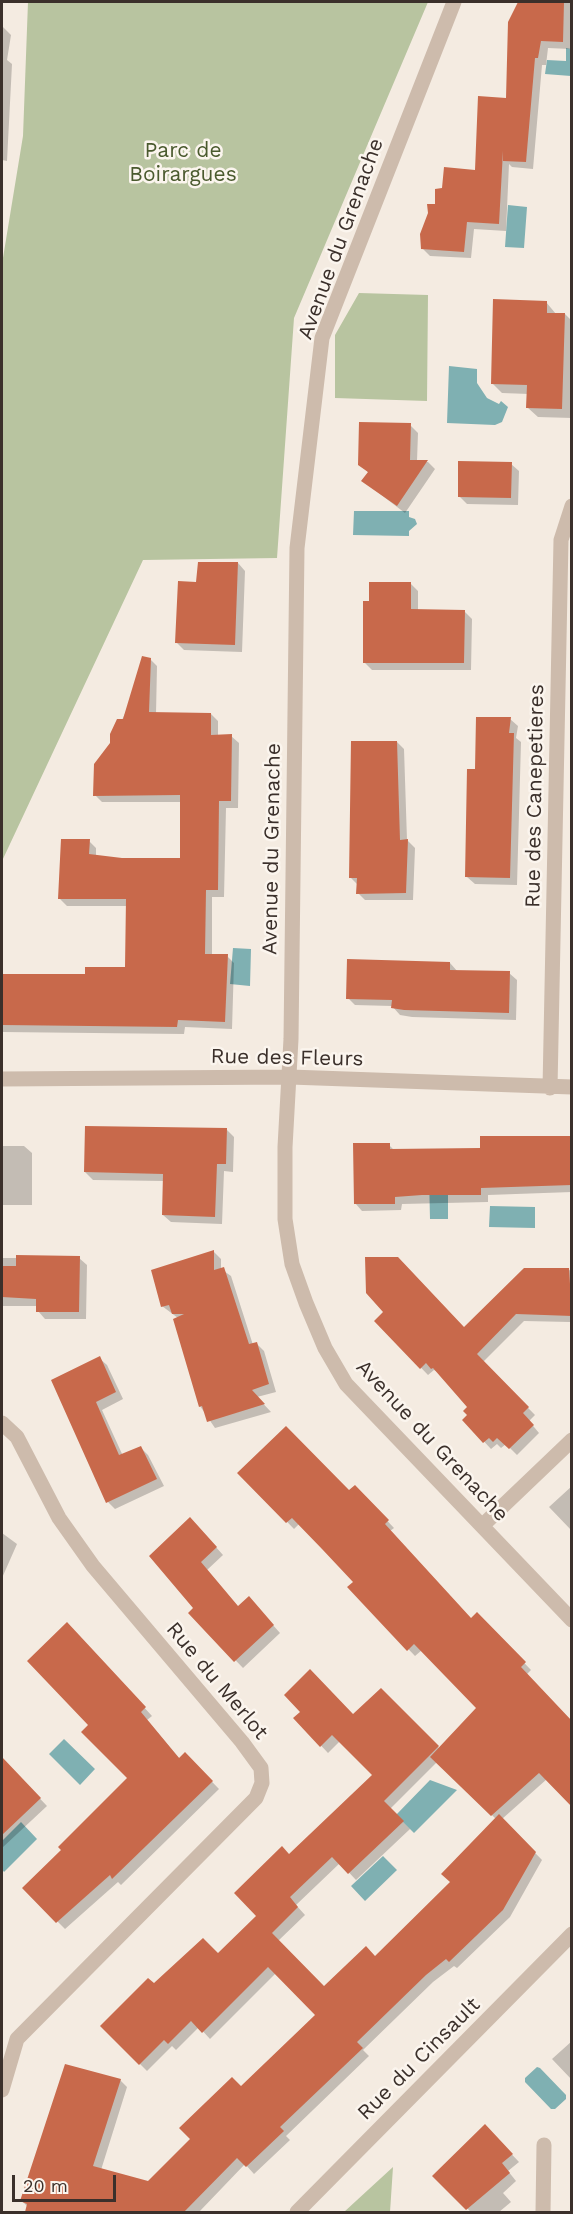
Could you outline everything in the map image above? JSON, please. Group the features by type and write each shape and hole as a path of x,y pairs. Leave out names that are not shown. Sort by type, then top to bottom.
{"street":[{"name":"Avenue du Grenache","path":"454,2 322,338 297,548 290,1077 285,1147 285,1219 292,1264 325,1348 346,1384 572,1620"},
{"name":"Rue des Canepetieres","path":"550,1088 561,540 572,506"},
{"name":"Rue des Fleurs","path":"2,1079 290,1077 572,1087"},
{"name":"Rue du Merlot","path":"2,1423 17,1437 59,1518 93,1566 243,1742 261,1768 262,1783 256,1798 17,2040 2,2090"},
{"path":"483,1526 572,1440"},
{"name":"Rue du Cinsault","path":"297,2212 572,1934"},
{"path":"543,2212 544,2145"}],"green space":[{"name":"Parc de Boirargues","path":"28,2 428,2 294,318 277,558 143,560 2,861 2,264 23,136"},
{"path":"359,293 428,295 427,401 335,398 335,335"},
{"path":"393,2167 390,2212 344,2212"}],"water":[{"path":"566,48 571,49 571,76 545,74 547,60 566,61"},
{"path":"508,205 527,207 524,248 505,247"},
{"path":"449,366 477,369 477,383 487,398 499,404 501,401 508,407 502,422 495,425 447,423"},
{"path":"354,511 409,511 409,517 415,519 417,524 409,531 409,536 353,535"},
{"path":"233,948 251,949 250,986 230,984"},
{"path":"429,1177 448,1177 448,1219 430,1219"},
{"path":"490,1206 535,1207 535,1228 489,1227"},
{"path":"64,1739 95,1769 80,1785 49,1754"},
{"path":"430,1780 457,1790 414,1833 396,1815"},
{"path":"21,1822 37,1839 4,1872 2,1869 2,1841"},
{"path":"383,1856 397,1870 365,1901 351,1886"},
{"path":"537,2067 566,2095 566,2099 555,2109 551,2109 525,2082 525,2078"}],"building":[{"path":"518,2 564,2 563,42 541,41 538,58 535,58 526,162 503,161 503,151 499,224 467,222 464,252 421,249 420,234 428,213 427,204 435,204 435,189 442,188 444,167 475,170 478,96 506,98 508,22"},
{"path":"493,299 547,301 547,313 565,313 562,409 526,408 527,385 491,384"},
{"path":"359,422 411,423 410,460 428,460 397,506 361,481 368,472 358,465"},
{"path":"458,461 512,462 511,498 458,497"},
{"path":"198,562 238,562 235,645 175,643 178,581 196,582"},
{"path":"369,582 411,582 411,609 465,610 464,663 363,663 363,601 369,601"},
{"path":"142,656 151,658 149,712 211,713 211,735 232,734 231,801 219,801 218,890 206,890 205,954 228,954 225,1022 178,1020 177,1027 2,1025 2,974 85,974 85,967 125,967 126,899 58,899 61,839 90,839 89,854 122,858 180,858 180,795 93,796 94,764 110,743 110,734 117,719 123,719"},
{"path":"476,717 511,717 509,733 514,733 510,878 465,877 467,769 475,769"},
{"path":"351,741 397,741 400,840 408,839 406,893 356,894 357,878 349,878"},
{"path":"347,959 450,962 450,970 510,971 509,1013 404,1010 391,1008 392,1000 346,999"},
{"path":"85,1126 227,1128 226,1164 217,1164 215,1217 162,1215 163,1174 84,1172"},
{"path":"480,1136 572,1136 572,1185 481,1188 481,1195 422,1195 395,1197 395,1204 354,1204 353,1143 390,1143 390,1149 480,1148"},
{"path":"214,1250 214,1270 224,1267 249,1344 257,1342 269,1384 252,1390 265,1404 207,1422 202,1406 199,1407 173,1319 184,1314 172,1314 169,1305 161,1307 151,1270"},
{"path":"16,1255 80,1256 79,1312 36,1312 36,1299 2,1297 2,1266 16,1266"},
{"path":"365,1257 398,1257 464,1327 524,1268 569,1268 572,1316 516,1314 477,1354 529,1407 523,1413 534,1425 509,1449 497,1438 493,1442 489,1438 483,1443 462,1420 467,1415 463,1411 467,1407 433,1368 431,1369 426,1363 420,1369 374,1321 383,1312 366,1293"},
{"path":"100,1356 116,1392 96,1402 119,1455 141,1446 157,1479 106,1503 51,1380"},
{"path":"286,1426 349,1490 355,1485 389,1520 385,1524 471,1618 477,1612 526,1662 521,1667 572,1721 572,1807 539,1773 491,1816 430,1757 476,1708 414,1644 407,1651 347,1587 353,1582 322,1549 292,1518 286,1523 237,1473"},
{"path":"190,1517 217,1547 201,1562 238,1606 249,1596 274,1625 234,1662 188,1613 193,1608 149,1556"},
{"path":"67,1622 146,1707 141,1712 179,1758 185,1752 213,1781 112,1879 110,1875 56,1923 22,1888 61,1850 58,1847 127,1778 81,1732 88,1725 27,1661"},
{"path":"310,1669 353,1714 381,1688 439,1746 384,1801 404,1821 348,1874 332,1857 290,1897 298,1907 272,1933 324,1986 366,1946 375,1956 450,1882 441,1874 499,1814 536,1852 503,1910 449,1962 446,1959 426,1975 357,2042 363,2048 280,2127 284,2131 246,2167 237,2158 184,2212 25,2212 27,2204 20,2201 65,2064 121,2079 93,2166 148,2181 190,2139 179,2128 232,2077 241,2086 315,2015 268,1967 202,2033 191,2021 168,2044 164,2040 139,2065 100,2026 148,1978 154,1983 203,1938 218,1953 256,1916 234,1893 282,1846 289,1854 372,1775 332,1735 320,1747 293,1718 300,1712 284,1695"},
{"path":"2,1757 41,1798 2,1835"},
{"path":"485,2124 513,2154 502,2163 510,2173 466,2210 432,2176"}]}
